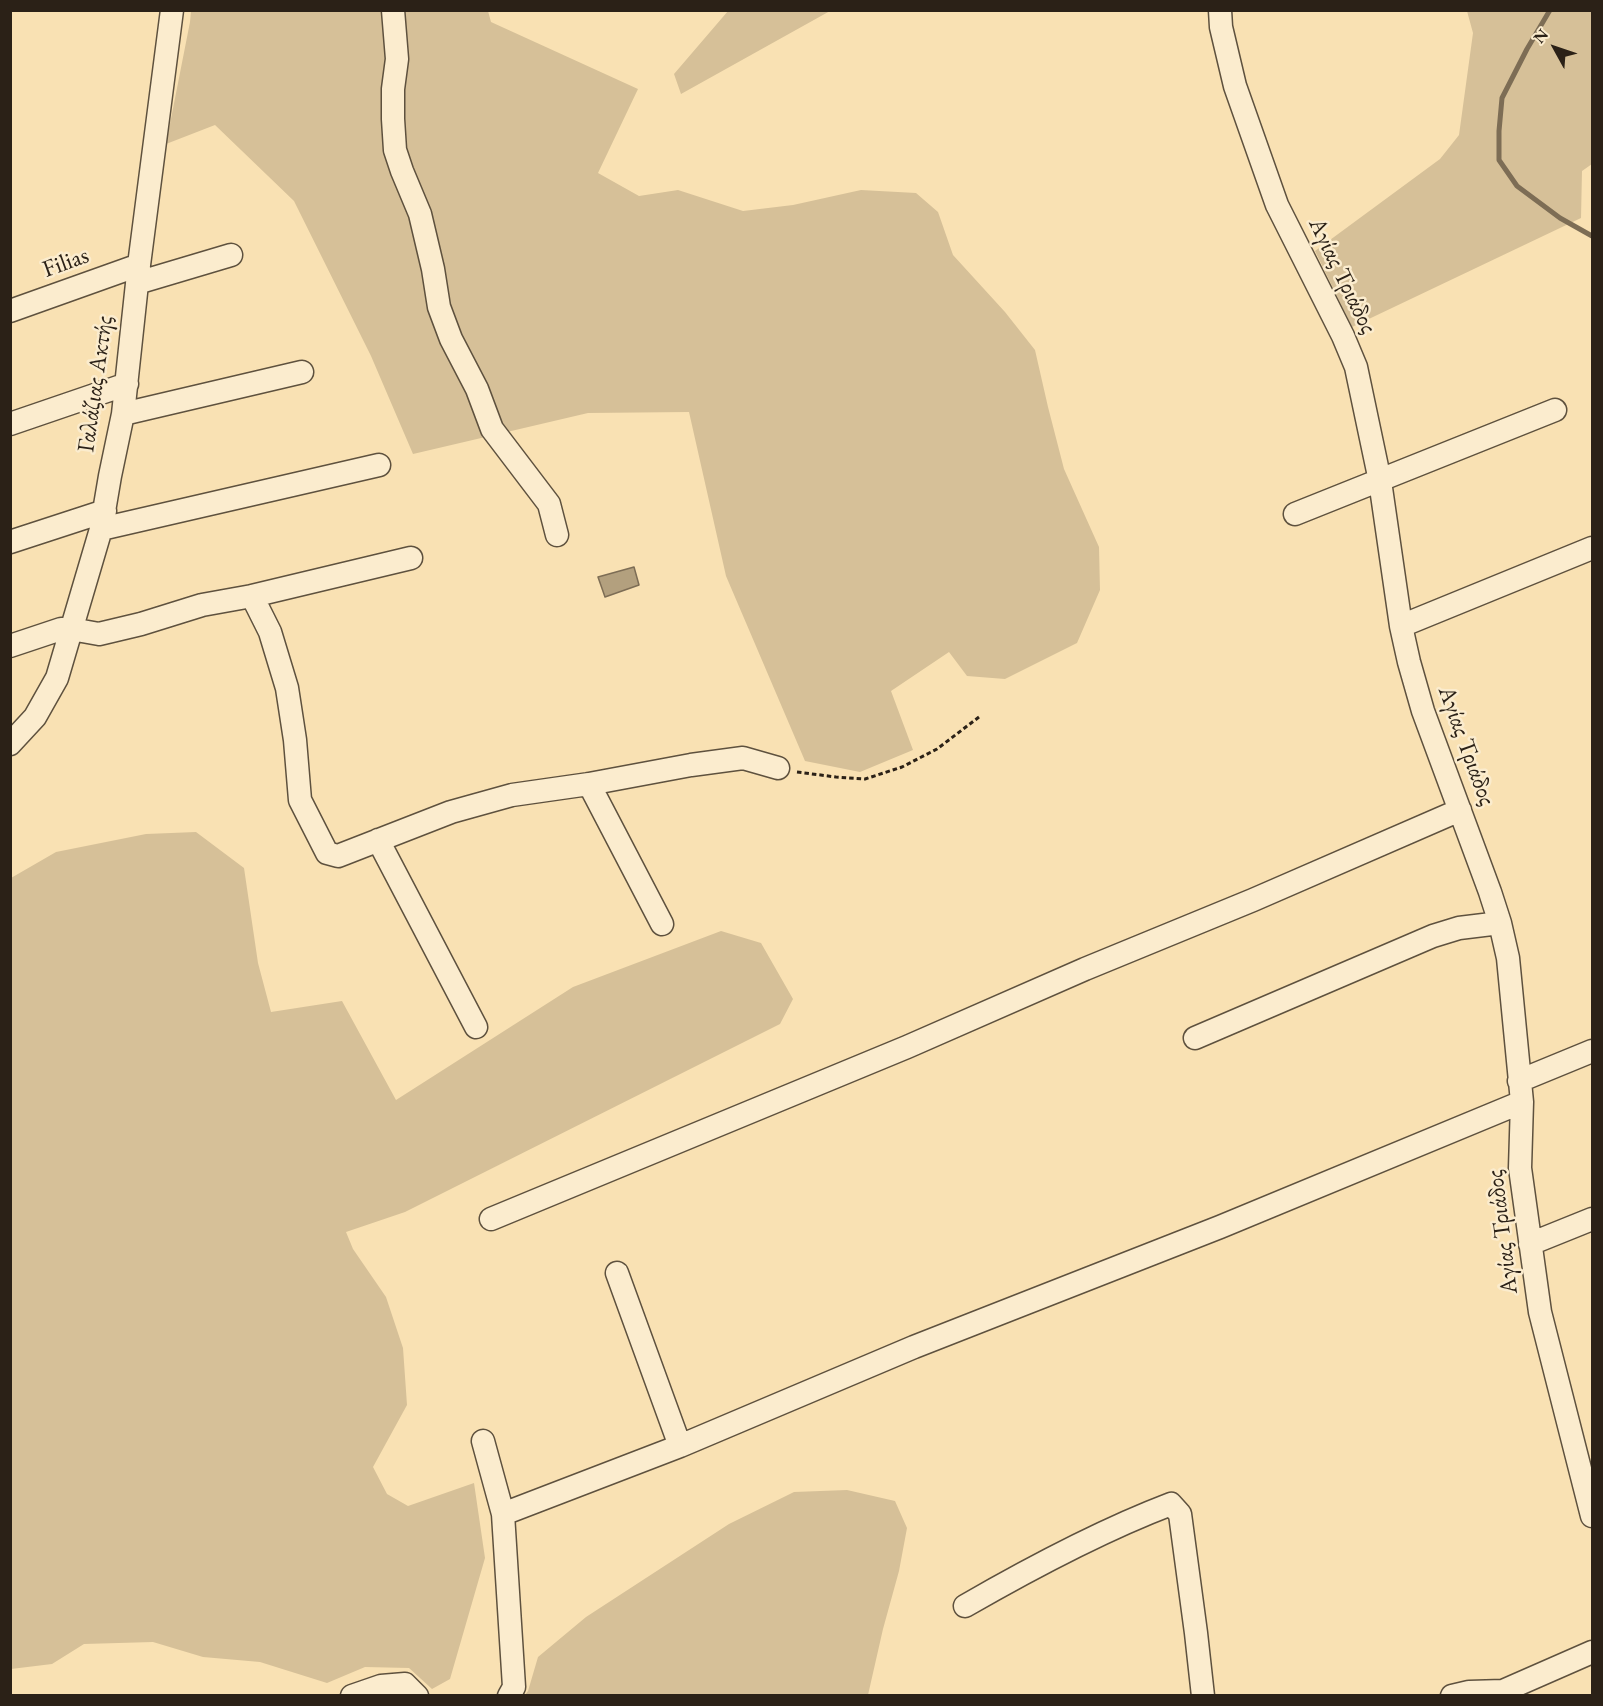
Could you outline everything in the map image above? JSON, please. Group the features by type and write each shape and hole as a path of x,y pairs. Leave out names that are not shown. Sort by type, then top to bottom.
{"street":[{"name":"Γαλάζιας Ακτής","path":"10,744 35,717 57,678 103,520 123,414 138,274 172,10"},
{"path":"393,10 397,59 393,89 395,150 420,214 439,307 477,389 492,429 549,504 557,535"},
{"name":"Αγίας Τριάδος","path":"1220,10 1221,27 1235,86 1273,194 1356,367 1380,480 1401,626 1409,662 1423,711 1500,923 1508,958 1520,1092 1520,1168 1540,1312 1593,1516"},
{"name":"Filias","path":"10,311 138,274 231,255"},
{"path":"123,414 302,372"},
{"path":"10,424 126,384"},
{"path":"1295,514 1555,410"},
{"path":"10,542 103,520 379,465"},
{"path":"1401,626 1593,548"},
{"path":"10,646 61,628 99,634 202,605 252,596 411,558"},
{"path":"252,596 270,632 287,688 295,740 300,800 327,853 338,856 450,812 512,795 743,758 778,768"},
{"path":"589,784 662,924"},
{"path":"491,1219 907,1047 1460,810"},
{"path":"378,840 476,1027"},
{"path":"1195,1038 1433,936 1459,928 1500,923"},
{"path":"503,1514 680,1446 914,1347 1220,1227 1520,1092 1593,1051"},
{"path":"1530,1244 1593,1219"},
{"path":"617,1273 680,1446"},
{"path":"483,1441 503,1514 514,1687 509,1695"},
{"path":"965,1606 1020,1574 1171,1504 1180,1515 1203,1695"},
{"path":"1452,1695 1503,1691 1593,1652"},
{"path":"352,1695 381,1686 405,1684 417,1695"}],"path":[{"path":"778,768 865,779 902,767 937,749 980,717"}],"shaded area":[{"path":"191,11 488,11 491,22 638,89 598,173 639,196 678,190 743,211 793,205 861,190 916,193 938,212 953,255 1005,312 1035,350 1064,469 1099,547 1100,590 1077,643 1005,679 967,676 949,652 891,691 913,750 860,772 805,761 726,576 689,412 588,413 413,454 371,356 294,201 215,125 166,144"},
{"path":"728,11 830,11 681,94 674,74"},
{"path":"1467,11 1592,11 1592,164 1582,171 1581,218 1352,327 1315,251 1440,159 1459,135 1473,33"},
{"path":"634,567 639,585 605,597 598,577"},
{"path":"196,832 244,868 258,963 271,1012 342,1001 396,1100 573,987 721,931 761,943 793,999 780,1024 405,1212 346,1232 353,1249 386,1297 403,1348 407,1405 373,1467 387,1494 408,1506 474,1483 485,1558 450,1679 432,1689 409,1668 365,1667 327,1683 260,1662 203,1657 153,1642 84,1644 52,1664 11,1669 11,878 56,852 146,834"},
{"path":"847,1490 895,1501 907,1528 899,1571 868,1695 525,1695 538,1657 586,1617 729,1524 794,1492"}],"waterway":[{"path":"1550,10 1502,98 1499,160 1517,186 1560,218 1592,236"}]}
